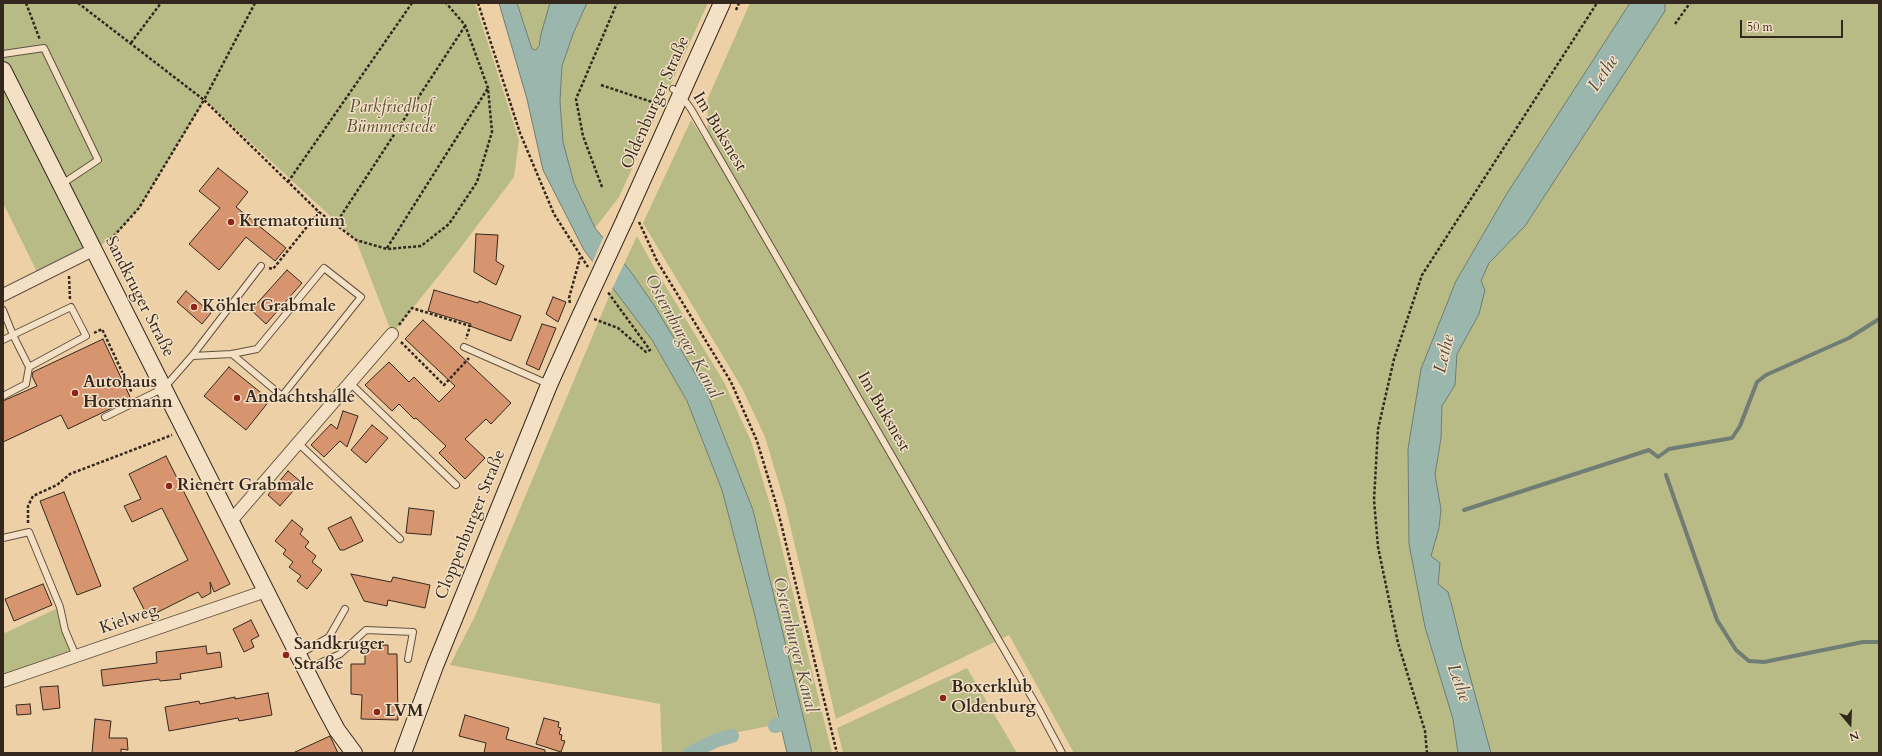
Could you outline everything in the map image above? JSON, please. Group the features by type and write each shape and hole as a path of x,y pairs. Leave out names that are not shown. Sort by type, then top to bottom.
{"main road":[{"name":"Oldenburger Straße","path":"597,279 632,220 676,92 722,3"},
{"name":"Sandkruger Straße","path":"3,70 186,430 230,522 305,669 337,730 354,753"},
{"name":"Cloppenburger Straße","path":"403,753 434,666 549,385 588,317 597,279"}],"street":[{"path":"3,295 94,250"},
{"path":"230,522 392,334"},
{"name":"Kielweg","path":"3,681 266,591"}],"lane":[{"path":"3,54 44,48 98,160 61,185"},
{"name":"Im Buksnest","path":"676,92 695,116 1038,708 1062,753"},
{"path":"105,416 164,388 192,356 261,266"},
{"path":"192,356 232,354 257,349 324,268 361,297 282,396 232,354"},
{"path":"3,340 71,307 86,336 29,367"},
{"path":"3,310 13,335 29,367 26,384 3,396"},
{"path":"464,347 549,385"},
{"path":"350,383 456,485"},
{"path":"298,443 400,539"},
{"path":"3,538 29,532 60,607 65,630 76,656"},
{"path":"298,655 329,637 345,609"},
{"path":"305,669 340,654 366,630 413,632 408,659"}],"path":[{"path":"26,3 44,48"},
{"path":"78,3 204,100 319,212 335,225 356,240 387,249 421,246 449,224 478,182 492,132 488,88 465,25 446,3"},
{"path":"131,43 161,3"},
{"path":"94,250 112,238 139,208 204,100 255,3"},
{"path":"288,182 412,3"},
{"path":"478,3 520,133 554,214 580,258 650,350 646,352 618,328 588,317"},
{"path":"602,187 583,136 576,100 618,3"},
{"path":"1427,753 1425,731 1398,643 1378,547 1374,500 1378,429 1394,359 1422,275 1597,3"},
{"path":"1675,24 1690,3"},
{"path":"335,225 465,25"},
{"path":"601,85 665,107"},
{"path":"387,249 488,88"},
{"path":"261,266 274,269 319,212"},
{"path":"632,220 731,382 757,441 777,507 837,753"},
{"path":"569,298 580,258"},
{"path":"68,262 71,307"},
{"path":"464,347 470,326 412,308 392,334 444,385 475,352"},
{"path":"86,336 102,329 135,401"},
{"path":"29,532 28,506 33,496 57,485 70,474 186,430"}],"green space":[{"name":"Parkfriedhof Bümmerstede","path":"3,3 475,3 519,140 514,177 452,259 392,334 356,240 205,100 139,208 112,238 93,250 39,276 3,203"},
{"path":"517,3 550,3 537,50 532,49"},
{"path":"587,3 708,3 619,197 595,228 574,183 563,142 560,101 562,66 573,34"},
{"path":"750,3 1879,3 1879,753 1074,753 1009,635 836,719 785,504 765,437 742,388 643,223 691,120 707,144 708,98"},
{"path":"637,236 654,267 724,382 751,441 777,528 832,753 812,753 753,510 707,393 654,305 624,264"},
{"path":"613,287 652,340 687,401 722,490 754,612 779,724 724,735 683,753 662,753 660,704 450,665 475,616"},
{"path":"60,607 76,656 3,681 3,630 5,633"},
{"name":"Boxerklub Oldenburg","path":"967,668 1017,753 843,753 837,728"}],"water":[{"path":"499,3 517,3 532,49 536,50 539,46 550,3 587,3 573,34 562,66 560,101 563,142 574,183 595,228 631,272 654,305 707,393 753,510 812,753 787,753 754,612 722,490 687,401 652,340 584,250 543,170 527,99"},
{"name":"Lethe","path":"1630,3 1665,3 1665,11 1525,226 1489,263 1481,281 1485,290 1479,314 1457,354 1455,385 1442,406 1441,438 1435,475 1441,509 1439,528 1431,556 1440,563 1438,584 1448,592 1491,753 1458,753 1453,719 1425,627 1409,544 1408,449 1421,369 1456,281 1506,195"}],"pier":[{"path":"604,236 625,262 612,289 592,263"}],"building":[{"name":"Krematorium","path":"218,168 248,192 236,207 286,248 275,261 246,237 219,270 189,244 220,208 199,191"},
{"path":"476,234 498,235 496,261 504,266 496,285 474,272"},
{"path":"287,270 302,283 266,324 251,310"},
{"path":"434,290 478,303 479,301 521,316 511,341 470,326 471,324 428,311"},
{"name":"Köhler Grabmale","path":"186,291 211,313 202,324 177,302"},
{"path":"553,297 566,302 558,322 546,314"},
{"path":"423,320 511,403 491,424 486,419 465,439 485,458 465,479 439,453 446,446 399,404 392,411 365,385 389,362 409,382 414,377 439,402 455,386 405,339"},
{"path":"542,324 556,328 539,370 526,364"},
{"name":"Autohaus Horstmann","path":"103,339 131,399 68,429 61,415 3,442 3,401 37,386 32,376 33,372"},
{"name":"Andachtshalle","path":"229,367 270,400 246,430 204,396"},
{"path":"343,411 358,416 347,447 340,441 324,457 311,445 331,424 337,429"},
{"path":"372,425 388,438 366,463 351,450"},
{"path":"166,456 230,584 214,592 210,582 211,593 202,598 198,592 148,617 133,588 188,560 162,508 132,522 124,506 141,499 129,474"},
{"path":"288,471 301,482 280,506 268,495"},
{"path":"64,492 101,586 77,595 40,501"},
{"path":"409,508 434,511 431,535 406,533"},
{"path":"351,517 363,541 344,550 340,550 328,528"},
{"path":"292,520 303,529 300,534 309,542 305,547 316,556 312,562 322,570 307,589 297,581 301,576 289,567 293,562 283,554 286,550 275,541"},
{"path":"351,574 391,582 393,577 430,585 425,608 388,600 387,606 364,601"},
{"path":"43,584 52,605 14,621 5,599"},
{"path":"251,620 259,636 251,640 254,647 244,652 233,629"},
{"path":"365,645 388,645 388,654 397,654 398,720 361,719 362,695 351,694 351,664 365,664"},
{"path":"206,646 207,654 220,652 222,667 180,674 181,679 160,681 159,679 103,686 101,670 157,663 156,652"},
{"path":"58,686 60,708 43,710 40,687"},
{"path":"268,693 272,715 239,721 238,718 169,731 165,707 199,701 200,704 235,697 235,699"},
{"path":"30,704 31,714 17,715 16,705"},
{"path":"465,715 509,728 506,739 545,750 545,753 484,753 486,743 459,736"},
{"path":"544,718 559,722 558,727 561,728 559,734 562,735 561,740 565,741 561,752 536,744"},
{"path":"95,719 111,721 109,738 127,738 128,750 121,749 121,753 92,753"},
{"path":"330,736 338,753 293,753"}],"waterway":[{"path":"1464,510 1649,450 1658,457 1669,449 1732,438 1740,426 1757,382 1766,375 1849,338 1879,319"},
{"path":"1666,475 1717,620 1736,650 1749,661 1764,662 1863,642 1879,642"},
{"name":"Osternburger Kanal","path":"775,726 793,720"},
{"path":"690,753 717,740 732,736"}],"place":[{"name":"Krematorium","path":"231,222"},
{"name":"Köhler Grabmale","path":"194,307"},
{"name":"Autohaus Horstmann","path":"75,393"},
{"name":"Andachtshalle","path":"237,398"},
{"name":"Rienert Grabmale","path":"169,486"},
{"name":"Sandkruger Straße","path":"286,655"},
{"name":"Boxerklub Oldenburg","path":"943,698"},
{"name":"LVM","path":"377,712"}]}
